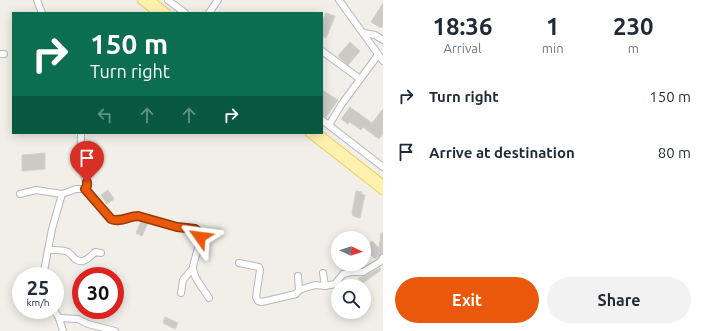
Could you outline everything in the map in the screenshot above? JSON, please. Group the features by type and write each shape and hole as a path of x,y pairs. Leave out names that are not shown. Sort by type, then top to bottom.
{"main road":[{"path":"141,0 156,12"},
{"path":"151,0 166,12"},
{"path":"310,134 383,191"},
{"path":"319,134 383,184"}],"street":[{"path":"37,0 42,12"},
{"path":"168,0 184,12"},
{"path":"210,12 218,0"},
{"path":"339,0 383,61"},
{"path":"364,33 383,40"},
{"path":"323,52 360,79"},
{"path":"329,125 341,105 378,55"},
{"path":"323,121 383,167"},
{"path":"81,134 81,161 87,186 85,189"},
{"path":"20,194 36,190 62,194 76,189 85,189 111,219 117,221 132,216 138,216 177,227 195,229 199,232 200,237 193,268 195,277 209,298"},
{"path":"45,267 52,228 62,194"},
{"path":"48,250 68,252 76,260 80,261 86,260 95,252 101,253"},
{"path":"239,263 259,267 260,270 256,297 258,301 262,302 296,294 299,290 315,285 325,286 335,284 343,274 363,272 380,262 383,258"},
{"path":"181,293 183,280 193,268"},
{"path":"324,272 325,286"},
{"path":"298,276 299,290"},
{"path":"64,318 78,319 88,324 115,331"},
{"path":"59,319 63,331"}],"building":[{"path":"383,3 383,25 381,28 371,22"},
{"path":"326,13 335,16 326,38 323,36 323,20"},
{"path":"350,42 360,51 348,65 338,56"},
{"path":"323,91 338,100 326,117 323,116"},
{"path":"350,107 372,123 383,109 383,134 379,139 363,127 361,130 350,122 348,124 341,119"},
{"path":"45,153 45,169 22,171 22,155"},
{"path":"108,190 114,199 107,204 101,195"},
{"path":"356,191 362,192 361,194 365,195 360,218 353,216 352,213"},
{"path":"141,221 148,223 142,236 136,233"},
{"path":"381,233 383,233 383,254 375,259 371,255 371,242 372,241 379,248"},
{"path":"380,268 381,270 369,279 358,278"},
{"path":"165,317 178,323 175,329 163,323"}],"route":[{"path":"87,182 85,189 111,219 117,221 132,216 138,216 177,227 195,229 199,232 200,237"}]}
